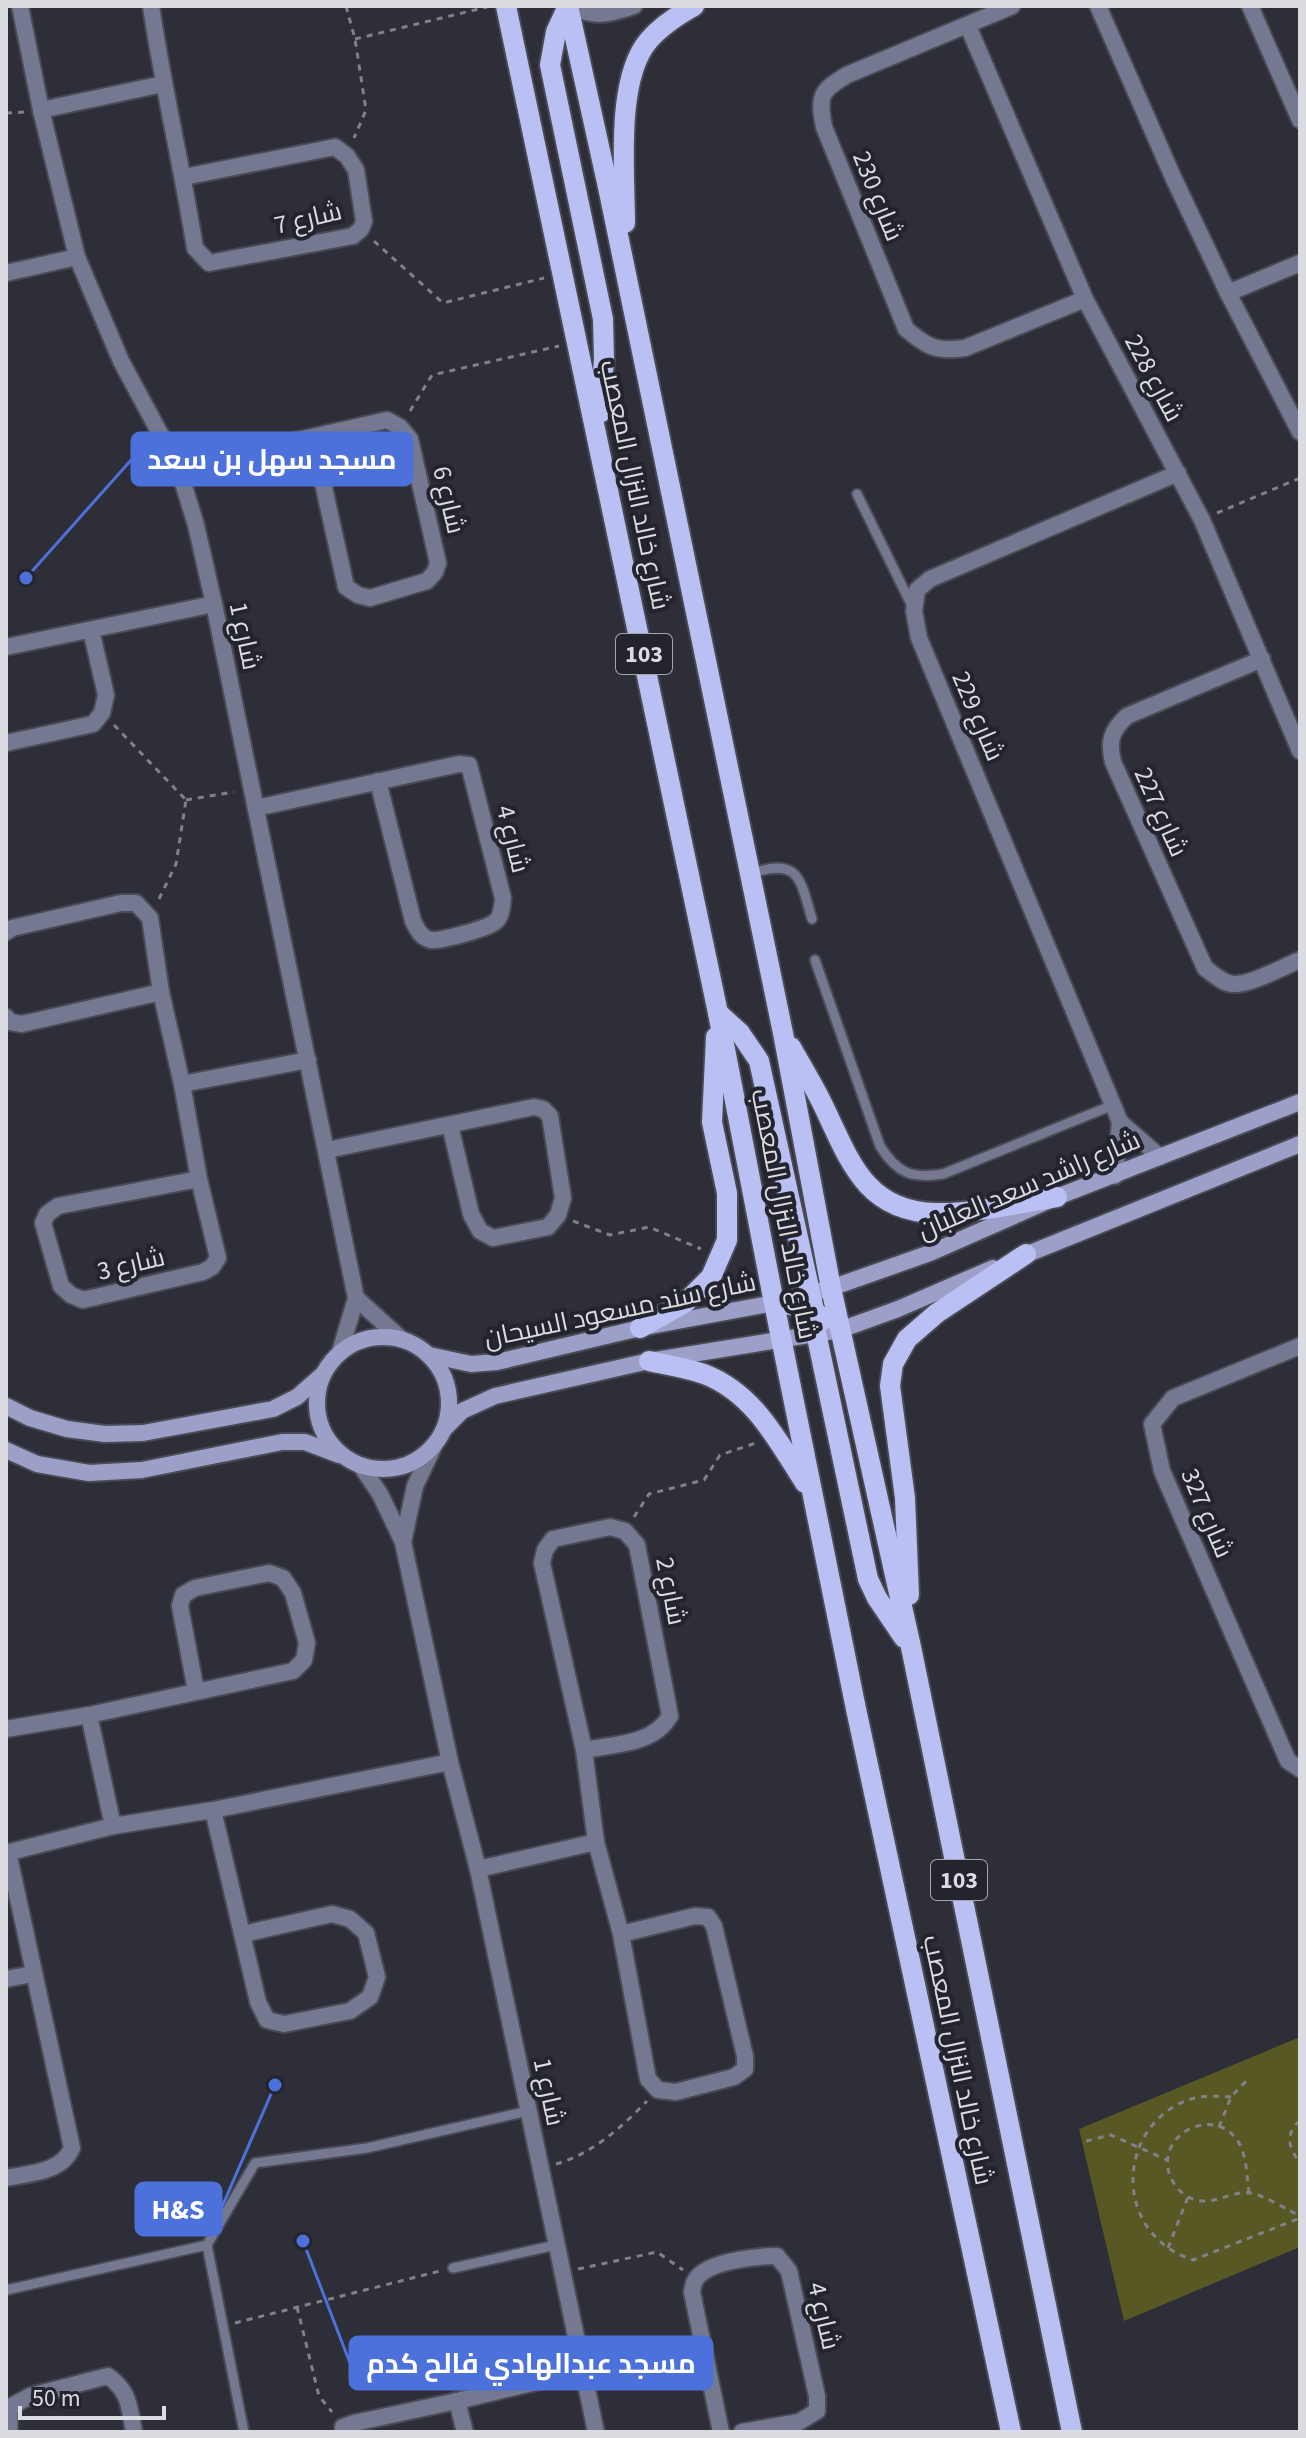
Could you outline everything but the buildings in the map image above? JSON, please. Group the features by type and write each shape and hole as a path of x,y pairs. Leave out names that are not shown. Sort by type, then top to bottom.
{"main road":[{"name":"شارع خالد النزال المعصب","path":"506,6 718,1013 859,1724 1011,2432"},
{"name":"شارع خالد النزال المعصب","path":"569,6 783,1033 821,1291 840,1330 911,1647 1072,2432"},
{"path":"569,6 556,32 550,65 603,319 599,439"},
{"path":"626,271 625,117 631,75 648,41 675,17 694,6"},
{"path":"640,1328 686,1302 711,1277 727,1240 727,1193 712,1122 718,1013"},
{"path":"718,1013 740,1033 759,1061 821,1291"},
{"path":"783,1033 858,1175 880,1197 907,1209 935,1213 1057,1197"},
{"name":"شارع راشد سعد العلبان","path":"774,1303 821,1291 930,1253 1057,1197 1300,1102"},
{"path":"6,1450 37,1464 89,1473 142,1470 282,1442 305,1442 361,1466 381,1470 400,1468 419,1459 434,1446 444,1429 462,1411 495,1396 649,1361 840,1330 1300,1144"},
{"path":"911,1647 905,1498 890,1386 893,1364 907,1339 937,1313 1026,1254"},
{"path":"774,1303 799,1306 809,1313 868,1579 877,1598 911,1647"},
{"name":"شارع سند مسعود السيحان","path":"429,1355 471,1364 497,1362 640,1328 774,1303"},
{"path":"6,1406 30,1418 67,1429 105,1434 143,1433 273,1409 297,1397 323,1374 340,1352 358,1341 380,1336 416,1345 429,1355 441,1371 448,1390 449,1410 444,1429"},
{"path":"649,1361 703,1373 750,1403 813,1496"},
{"path":"323,1374 317,1396 318,1419 328,1440 343,1456"}],"street":[{"name":"شارع 1","path":"20,6 41,110 77,257 121,361 178,467 196,525 356,1298 340,1352"},
{"name":"شارع 7","path":"151,6 195,248 209,263 353,236 364,221 356,170 347,156"},
{"path":"569,6 605,16 634,6"},
{"name":"شارع 230","path":"1012,6 847,75 828,86 819,104 824,127 906,329 925,345 946,351 965,348 1085,299"},
{"path":"1098,6 1228,293 1300,432"},
{"path":"1250,6 1300,120"},
{"name":"شارع 228","path":"968,26 1085,299 1202,520 1300,751"},
{"path":"41,110 163,84"},
{"path":"184,177 335,147 347,156"},
{"path":"6,273 77,257"},
{"path":"1228,293 1300,263"},
{"path":"178,467 387,420 400,427"},
{"name":"شارع 6","path":"313,438 346,587 370,598 427,581 438,563 410,439 400,427"},
{"path":"914,611 917,590 930,579 1178,473"},
{"path":"6,647 214,604"},
{"name":"شارع 229","path":"914,611 919,638 1120,1122 1160,1157"},
{"path":"6,743 93,724 102,713 106,695 91,630"},
{"name":"شارع 227","path":"1262,659 1127,716 1114,728 1109,744 1113,762 1205,968 1232,984 1248,981 1300,960"},
{"name":"شارع 4","path":"256,808 378,781 459,764 469,765 503,898 501,912 495,922 468,933 431,940 421,935 413,921 378,781"},
{"path":"6,932 12,928 121,903 136,903 150,918"},
{"name":"شارع 3","path":"150,918 161,992 218,1258 212,1267 203,1272 83,1300 61,1286 43,1223 47,1214 58,1206 199,1179"},
{"path":"6,1017 10,1022 22,1024 161,992"},
{"path":"182,1084 308,1060"},
{"path":"327,1150 534,1107 543,1109 550,1116 563,1198 558,1215 548,1227 493,1238 480,1231 471,1214 450,1125"},
{"name":"شارع 229","path":"1115,1176 1120,1122"},
{"path":"356,1298 401,1339"},
{"name":"شارع 327","path":"1300,1346 1173,1398 1152,1424 1162,1471 1288,1761 1300,1769"},
{"name":"شارع 1","path":"403,1542 415,1486 434,1446"},
{"name":"شارع 1","path":"361,1466 380,1494 403,1542 450,1762 478,1869 596,2432"},
{"name":"شارع 2","path":"584,1750 648,1738 664,1726 670,1716 637,1545 625,1531 610,1527 553,1539 545,1550 542,1563 584,1750 596,1842 621,1934 648,2079 658,2090"},
{"path":"6,1729 89,1715 293,1671 304,1660 307,1643 293,1593 283,1578 269,1573 195,1588 183,1595 180,1606 196,1691"},
{"path":"89,1715 113,1826"},
{"path":"6,2178 57,2167 68,2158 72,2148 7,1852 113,1826 213,1810 450,1762"},
{"path":"213,1810 258,2002 267,2020 284,2024 350,2011 370,1997 377,1977 366,1933 350,1919 332,1914 243,1934"},
{"path":"478,1869 596,1842"},
{"path":"621,1934 695,1916 708,1917 714,1926 745,2056 745,2069 734,2077 676,2092 658,2090"},
{"path":"6,1979 33,1974"},
{"name":"شارع 4","path":"696,2278 712,2267 762,2256 777,2256 789,2271 817,2396 817,2411 799,2422 742,2432"},
{"path":"696,2278 692,2292 721,2432"},
{"path":"343,2430 354,2423 582,2371"},
{"path":"9,2432 10,2407 30,2396 108,2376 127,2395 134,2432"},
{"path":"457,2401 465,2432"},
{"path":"1067,2411 1080,2432"}],"lane":[{"path":"857,494 914,611"},
{"path":"750,874 776,867 796,875 812,919"},
{"path":"815,960 880,1146 890,1162 906,1173 924,1177 943,1174 1113,1105"},
{"path":"244,2432 207,2245 255,2163 367,2148 528,2111"},
{"path":"6,2290 207,2245"},
{"path":"453,2268 556,2245"}],"path":[{"path":"346,6 355,39 366,110 347,156"},
{"path":"355,39 492,6"},
{"path":"361,229 443,303 563,273"},
{"path":"400,427 432,375 578,342"},
{"path":"1202,520 1300,478"},
{"path":"102,713 186,800"},
{"path":"186,800 252,789"},
{"path":"150,918 176,864 186,800"},
{"path":"558,1215 610,1235 649,1227 720,1257"},
{"path":"625,1531 649,1494 704,1480 720,1455 775,1436"},
{"path":"1219,2127 1231,2097 1249,2078"},
{"path":"540,2167 589,2150 626,2123 658,2090"},
{"path":"1231,2097 1211,2095 1190,2099 1170,2108 1154,2122 1138,2147 1132,2180 1135,2202 1143,2221 1168,2248 1193,2260 1300,2217"},
{"path":"1300,2121 1289,2137 1290,2150 1300,2162"},
{"path":"1249,2193 1244,2156 1231,2133 1206,2124 1193,2126 1172,2143 1167,2160 1172,2182 1188,2197 1205,2202 1249,2193 1300,2217"},
{"path":"1086,2141 1111,2135 1167,2160"},
{"path":"1168,2248 1188,2197"},
{"path":"562,2272 657,2252 696,2278"},
{"path":"223,2326 453,2268"},
{"path":"297,2307 319,2396 343,2430"}],"shaded area":[{"path":"1300,2037 1300,2247 1124,2321 1079,2129"}],"place":[{"name":"مسجد سهل بن سعد","path":"26,578"},
{"name":"H&S","path":"275,2085"},
{"name":"مسجد عبدالهادي فالح كدم","path":"303,2241"}]}
